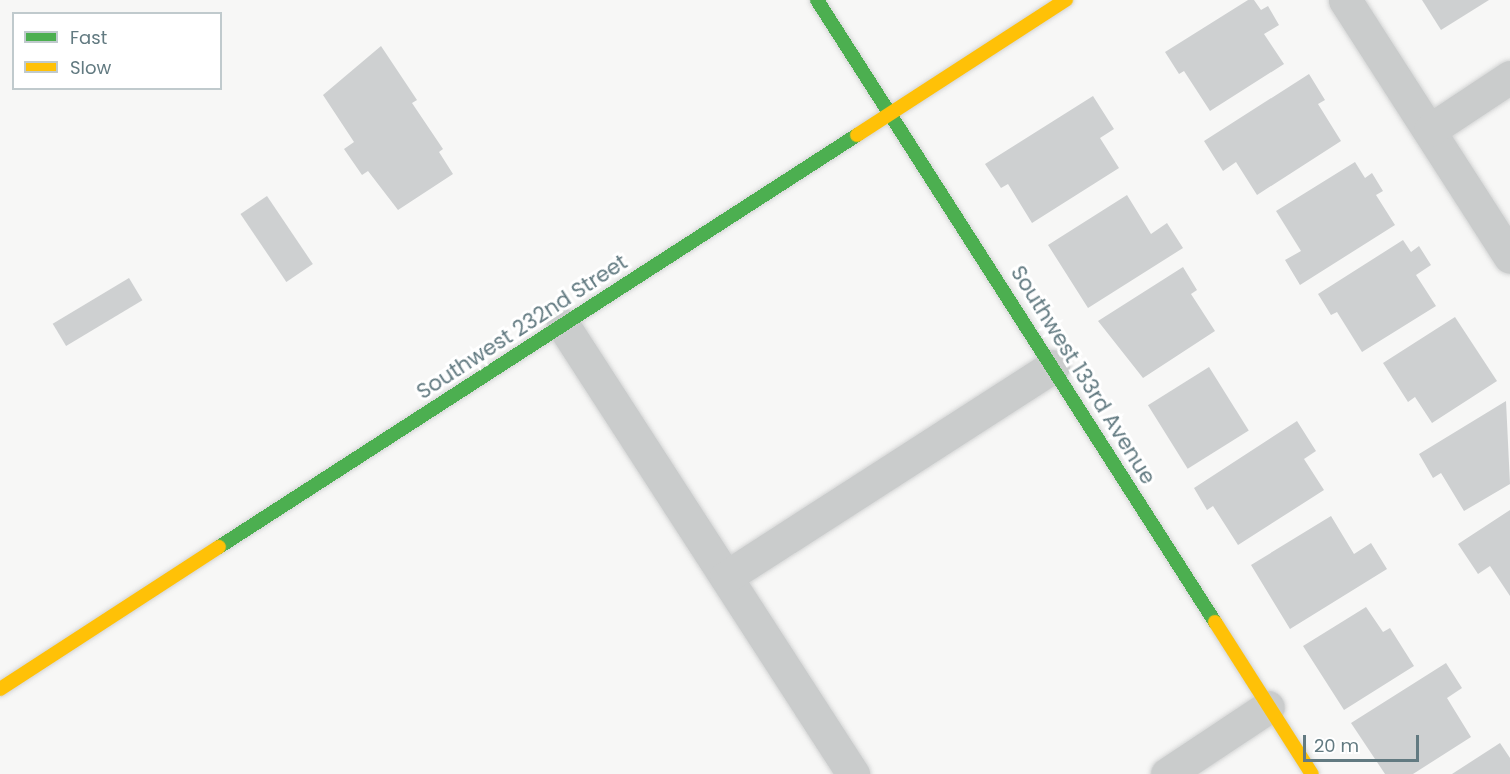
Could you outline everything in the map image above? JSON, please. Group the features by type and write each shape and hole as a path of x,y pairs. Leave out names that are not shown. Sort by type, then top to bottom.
{"street":[{"name":"Southwest 133rd Avenue","path":"817,0 1312,774"},
{"name":"Southwest 232nd Street","path":"0,689 1066,0"},
{"path":"1345,0 1510,257"},
{"path":"1430,130 1510,77"},
{"path":"563,325 853,774"},
{"path":"726,577 1053,366"},
{"path":"1167,774 1268,707"}],"building":[{"path":"1248,0 1254,0 1261,10 1268,6 1279,25 1264,34 1284,64 1210,111 1184,71 1179,74 1165,52"},
{"path":"1422,0 1489,0 1441,30"},
{"path":"381,46 417,100 412,103 443,149 439,152 453,174 398,210 368,171 362,175 344,149 354,142 323,95"},
{"path":"1309,74 1325,100 1318,104 1341,141 1257,195 1236,162 1223,171 1204,141"},
{"path":"1093,96 1114,129 1100,138 1119,168 1032,223 1008,184 1001,188 985,164"},
{"path":"1355,162 1365,178 1372,173 1383,191 1376,195 1395,225 1300,285 1285,260 1301,251 1276,211"},
{"path":"1127,195 1151,234 1167,223 1183,248 1088,308 1048,245"},
{"path":"267,196 313,264 286,282 240,214"},
{"path":"1403,240 1411,252 1419,246 1431,265 1416,275 1436,306 1362,352 1337,312 1331,315 1318,294"},
{"path":"1183,267 1197,290 1191,294 1215,331 1143,378 1098,321"},
{"path":"129,278 142,300 66,346 53,324"},
{"path":"1455,317 1497,381 1432,423 1415,397 1408,402 1383,363"},
{"path":"1209,367 1249,431 1188,469 1148,405"},
{"path":"1506,401 1510,484 1464,511 1441,473 1433,478 1419,454"},
{"path":"1297,421 1316,451 1304,459 1324,490 1238,545 1213,506 1207,510 1194,488"},
{"path":"1510,510 1510,596 1490,566 1478,574 1458,544"},
{"path":"1331,516 1354,554 1371,543 1387,569 1290,629 1251,565"},
{"path":"1366,607 1383,632 1390,628 1414,666 1344,710 1303,646"},
{"path":"1446,663 1462,688 1447,698 1471,737 1413,774 1385,774 1351,723"},
{"path":"1500,743 1510,758 1510,774 1452,774"}],"traffic: fast":[{"path":"817,0 1215,622"},
{"path":"219,547 857,135"}],"traffic: slow":[{"path":"857,135 1066,0"},
{"path":"0,689 219,547"},
{"path":"1215,622 1312,774"}]}
